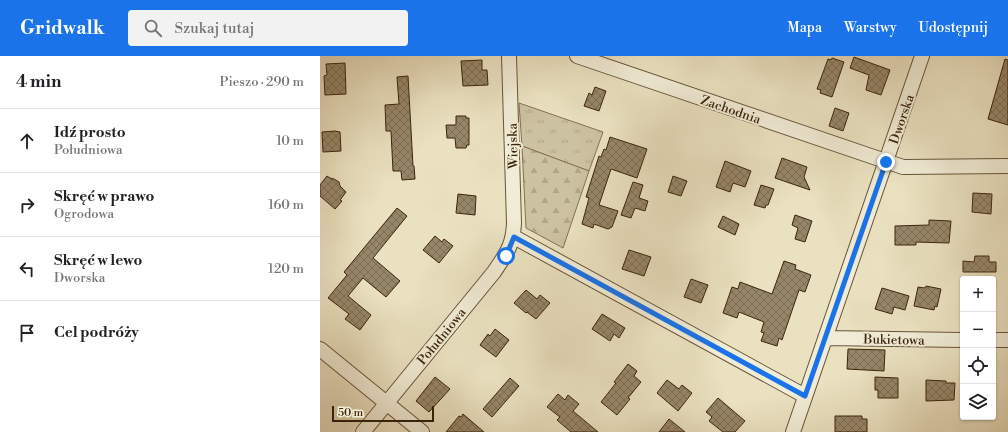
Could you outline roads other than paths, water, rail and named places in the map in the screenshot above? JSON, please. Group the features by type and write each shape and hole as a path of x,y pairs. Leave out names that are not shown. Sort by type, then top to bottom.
{"street":[{"name":"Wiejska","path":"509,56 514,237"},
{"name":"Zachodnia","path":"577,56 903,167 1008,166"},
{"name":"Dworska","path":"793,432 922,56"},
{"path":"514,237 805,396"},
{"name":"Południowa","path":"362,432 494,272 506,256 514,237"},
{"name":"Bukietowa","path":"825,338 960,340"},
{"path":"996,340 1008,340"},
{"path":"320,349 422,432"}]}
